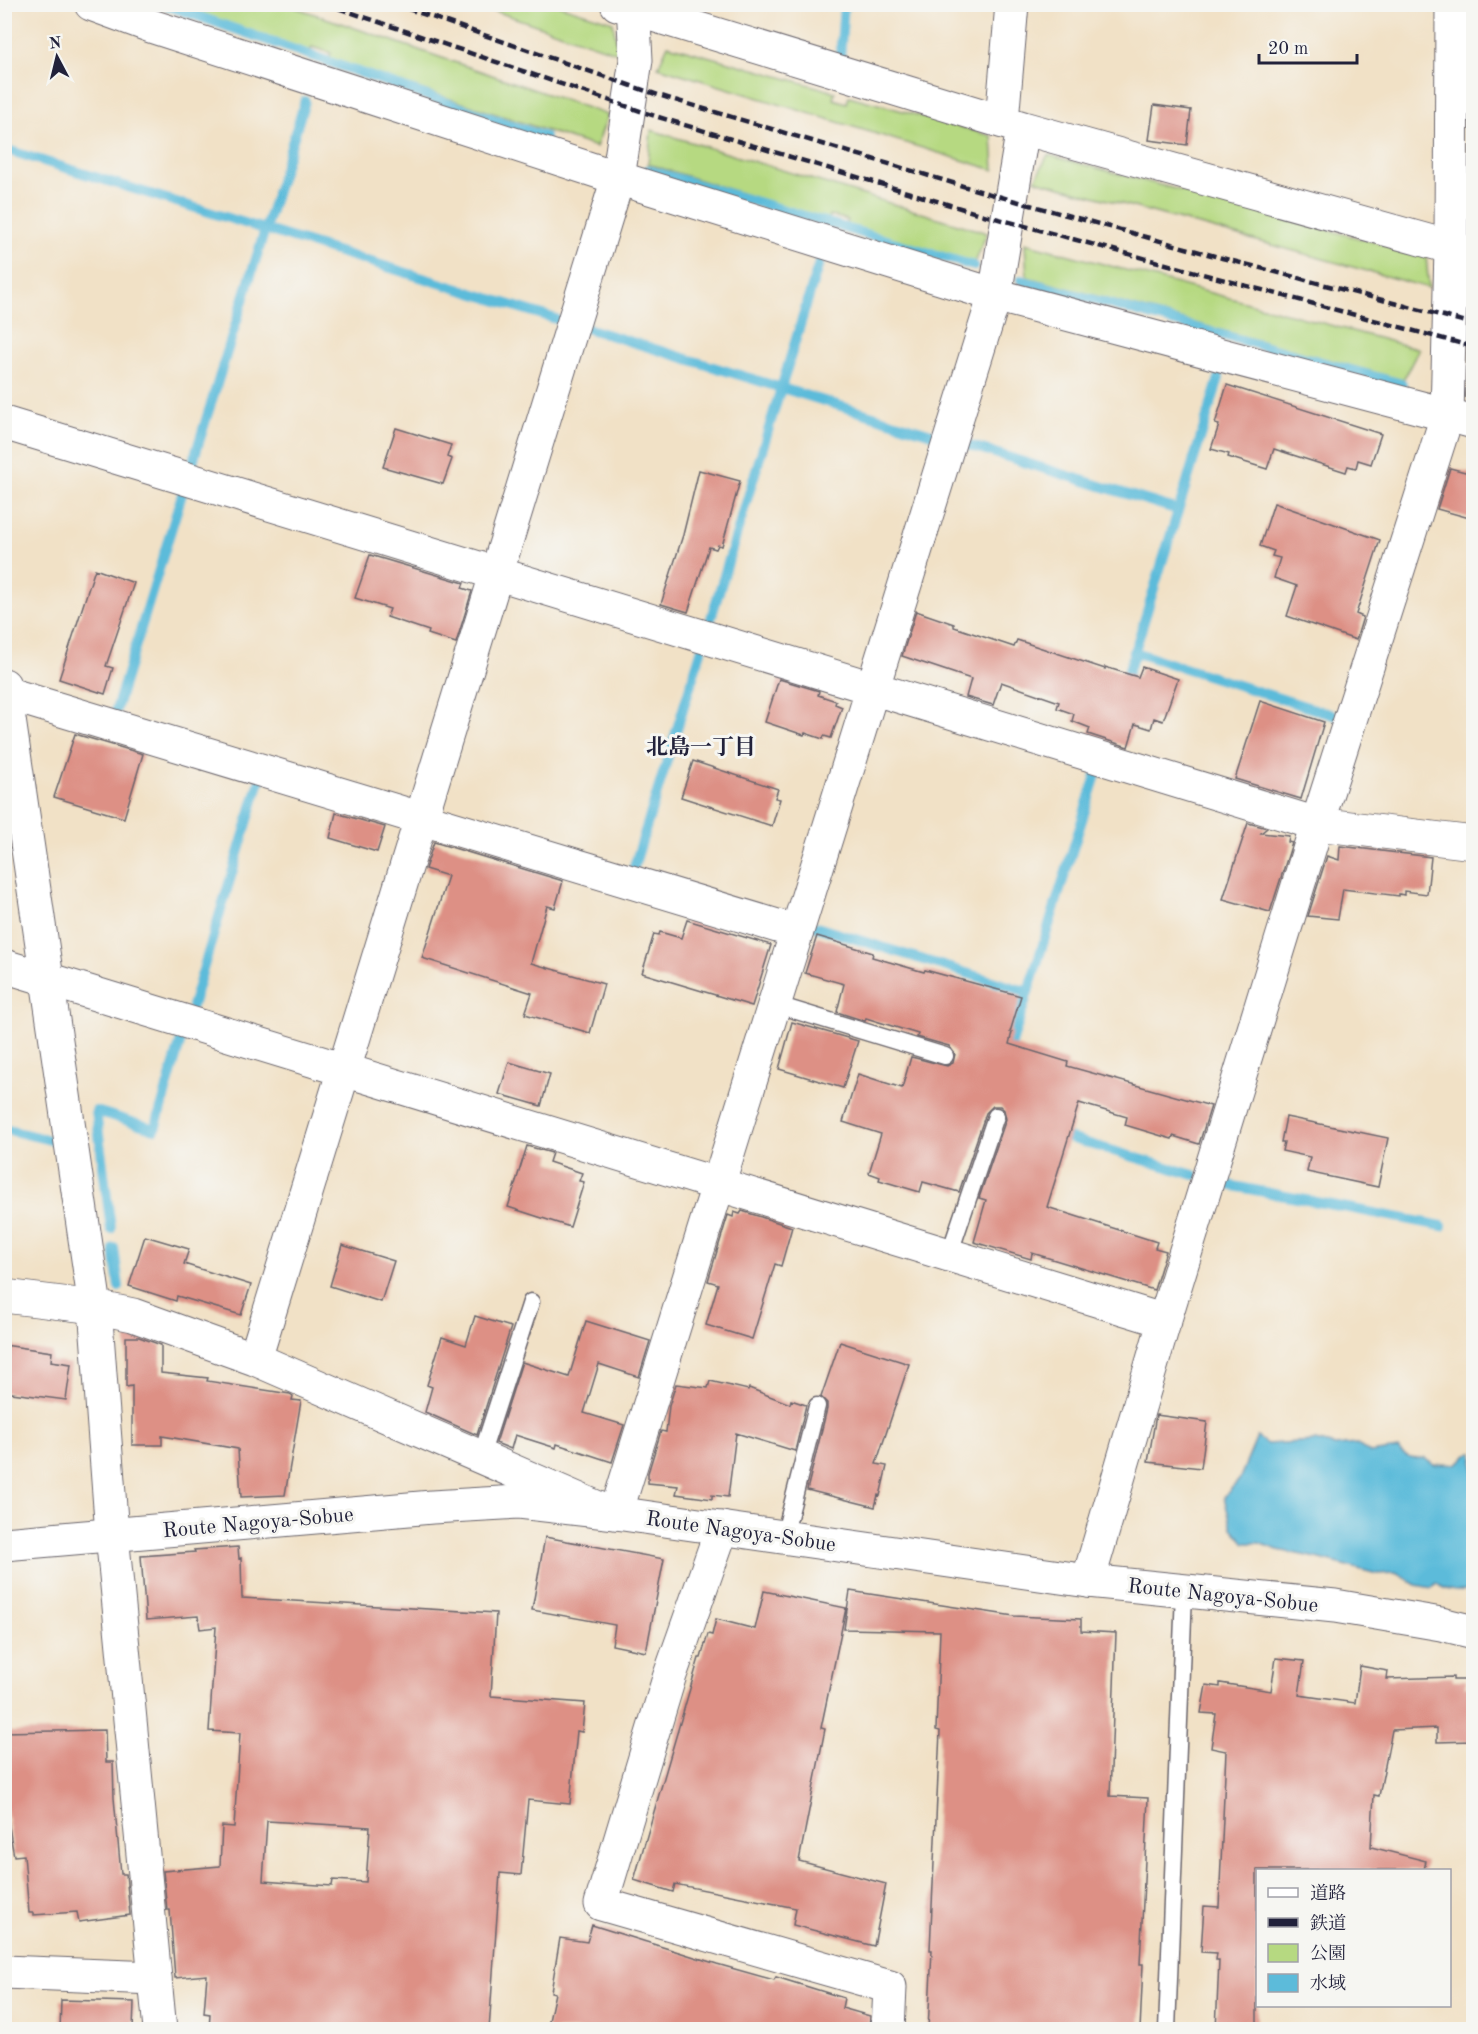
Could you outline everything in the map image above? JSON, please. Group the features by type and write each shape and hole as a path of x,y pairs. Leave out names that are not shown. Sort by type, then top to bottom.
{"street":[{"path":"91,4 151,26 618,178 994,294 1460,419"},
{"path":"4,1296 95,1306 133,1315 255,1359 612,1513 719,1184 994,294 1012,125 1012,4"},
{"path":"1088,1581 1317,824 1460,419 1462,251 1452,4"},
{"path":"255,1359 618,178 636,60 627,6 1012,125 1462,251"},
{"path":"4,423 1317,824 1473,843"},
{"path":"160,2030 112,1534 95,1306 5,688 421,819 797,932"},
{"path":"4,966 1165,1322"},
{"name":"Route Nagoya-Sobue","path":"4,1544 432,1507 519,1502 722,1528 1088,1581 1335,1606 1441,1624 1473,1632"},
{"path":"722,1528 669,1678 601,1904 890,1987 888,2030"},
{"path":"4,1972 155,1978"}],"lane":[{"path":"774,1004 945,1056"},
{"path":"949,1255 996,1116"},
{"path":"482,1456 531,1302"},
{"path":"784,1537 817,1406"},
{"path":"1167,2030 1184,1592"}],"green space":[{"path":"172,5 288,5 608,115 596,147 329,59 331,53 312,47 310,52"},
{"path":"477,5 558,5 613,22 618,53"},
{"path":"668,45 835,92 833,99 847,103 849,96 992,136 994,170 658,67"},
{"path":"651,130 987,233 975,263 846,226 848,220 829,215 828,220 648,164"},
{"path":"1048,155 1426,256 1429,288 1035,180"},
{"path":"1025,243 1419,349 1403,380 1027,277"}],"water":[{"path":"1257,1437 1267,1444 1315,1441 1335,1446 1356,1444 1370,1453 1398,1449 1406,1456 1424,1458 1434,1465 1456,1464 1467,1454 1473,1453 1473,1590 1449,1590 1436,1583 1432,1588 1416,1585 1395,1573 1377,1574 1278,1550 1259,1543 1245,1543 1232,1528 1224,1497 1239,1480"}],"building":[{"path":"1154,105 1191,110 1187,145 1149,140"},
{"path":"1227,385 1381,434 1371,464 1358,460 1356,468 1348,466 1346,472 1274,449 1267,469 1228,457 1229,454 1211,449 1219,425 1215,424"},
{"path":"396,428 451,445 447,457 452,459 443,484 383,467"},
{"path":"1450,468 1473,474 1473,519 1437,509"},
{"path":"699,470 740,481 722,546 718,545 716,549 709,547 688,612 661,604 683,535"},
{"path":"1274,503 1380,540 1356,614 1363,617 1356,640 1287,616 1297,586 1274,578 1280,558 1272,556 1274,551 1260,546"},
{"path":"370,555 464,583 462,588 472,591 456,643 387,617 390,609 355,598"},
{"path":"95,569 134,583 106,666 113,668 105,694 59,679"},
{"path":"916,611 954,624 954,627 1014,647 1017,640 1105,669 1105,667 1138,677 1142,667 1178,679 1163,721 1154,718 1151,729 1135,724 1128,747 1088,734 1090,728 1072,721 1074,714 1057,708 1059,702 1001,682 993,705 966,697 971,679 902,656"},
{"path":"779,679 819,691 818,695 836,701 835,704 842,707 831,738 824,736 823,739 805,733 804,735 765,722"},
{"path":"1260,701 1324,722 1301,799 1235,779"},
{"path":"75,734 143,754 124,818 54,797"},
{"path":"693,761 778,789 775,798 780,799 772,826 681,797"},
{"path":"336,813 385,827 377,852 330,838"},
{"path":"1248,823 1267,828 1261,833 1289,836 1288,842 1292,843 1270,912 1223,899"},
{"path":"434,842 563,881 555,908 547,906 531,963 604,984 590,1033 525,1014 532,993 422,958 448,876 425,869"},
{"path":"1340,846 1431,857 1427,894 1404,891 1404,895 1399,894 1399,896 1343,889 1338,919 1308,916 1327,856 1339,860"},
{"path":"687,920 771,945 752,1006 642,973 654,934 659,935 660,932 681,938"},
{"path":"817,936 873,953 872,957 1021,996 1010,1032 1012,1032 1009,1044 1068,1062 1067,1066 1211,1106 1199,1144 1173,1136 1172,1139 1125,1125 1127,1117 1079,1103 1047,1207 1157,1242 1155,1248 1166,1251 1154,1290 1032,1253 1031,1259 974,1242 986,1200 979,1198 1006,1119 1004,1110 1000,1106 993,1106 986,1113 959,1192 923,1182 920,1192 879,1180 880,1177 869,1173 881,1134 843,1122 858,1074 902,1088 911,1057 947,1066 953,1063 955,1054 949,1046 917,1037 918,1034 866,1018 865,1021 837,1012 844,984 805,973"},
{"path":"792,1022 858,1041 843,1088 779,1069"},
{"path":"509,1062 550,1074 541,1106 499,1094"},
{"path":"1286,1117 1388,1138 1378,1187 1307,1172 1310,1157 1282,1151 1284,1142 1281,1142"},
{"path":"527,1146 552,1153 549,1162 582,1173 579,1181 584,1182 570,1227 508,1207"},
{"path":"742,1211 792,1227 781,1266 775,1264 752,1339 706,1325 718,1284 708,1281 728,1215 733,1217 734,1212 740,1214"},
{"path":"145,1236 189,1249 184,1264 251,1285 241,1315 177,1296 176,1301 129,1286"},
{"path":"342,1245 394,1261 381,1302 330,1286"},
{"path":"475,1316 511,1327 477,1435 425,1412 432,1387 427,1385 442,1337 466,1345"},
{"path":"586,1321 650,1341 639,1377 599,1364 584,1413 624,1425 612,1462 557,1444 556,1448 515,1435 511,1449 496,1443 522,1362 569,1377"},
{"path":"126,1337 139,1337 161,1345 161,1373 208,1378 207,1381 290,1394 293,1396 292,1400 301,1401 285,1495 241,1497 238,1449 162,1436 162,1445 132,1445 132,1386 126,1387"},
{"path":"840,1342 909,1364 876,1464 887,1466 875,1507 807,1490 827,1409 827,1403 821,1397"},
{"path":"4,1345 52,1352 51,1361 71,1364 66,1400 4,1392"},
{"path":"710,1381 748,1390 749,1388 790,1404 791,1400 806,1405 795,1451 736,1433 728,1497 712,1495 712,1499 676,1494 678,1486 648,1483 648,1473 661,1431 666,1432 669,1406 676,1384 708,1388"},
{"path":"1156,1415 1207,1422 1201,1468 1148,1462"},
{"path":"545,1537 664,1559 646,1652 612,1645 615,1625 532,1610"},
{"path":"238,1547 239,1559 241,1558 242,1598 496,1613 491,1696 585,1703 582,1732 577,1731 570,1804 528,1800 521,1875 500,1873 489,2030 209,2030 210,2014 204,2013 207,1975 175,1978 170,1910 167,1910 163,1871 220,1866 222,1826 234,1827 240,1733 209,1731 216,1627 200,1629 198,1616 146,1620 141,1556 195,1552 194,1550","holes":["267,1821 370,1827 366,1882 333,1880 332,1886 263,1881"]},
{"path":"764,1591 846,1608 821,1728 825,1729 799,1861 886,1884 874,1946 793,1925 796,1908 675,1884 673,1892 634,1880 708,1634 712,1635 716,1619 755,1629"},
{"path":"850,1591 1014,1616 1081,1619 1081,1631 1116,1633 1110,1796 1148,1798 1140,1964 1143,1964 1140,2030 928,2030 940,1731 936,1730 940,1631 844,1629"},
{"path":"1276,1658 1304,1661 1299,1695 1355,1703 1360,1666 1388,1671 1387,1679 1453,1677 1453,1680 1465,1680 1465,1687 1473,1687 1473,1741 1437,1742 1437,1728 1392,1730 1379,1796 1374,1795 1371,1847 1426,1861 1424,1869 1256,1869 1257,2030 1216,2030 1219,1960 1216,1960 1217,1953 1201,1952 1204,1906 1219,1907 1226,1751 1211,1748 1216,1714 1201,1713 1206,1685 1220,1687 1220,1683 1271,1691"},
{"path":"105,1730 106,1762 113,1762 121,1874 126,1874 130,1915 79,1922 77,1912 33,1915 29,1913 24,1855 14,1856 4,1795 4,1732"},
{"path":"592,1925 717,1964 774,1980 776,1977 844,1998 842,2008 870,2016 869,2030 547,2030 555,1993 551,1992 560,1938 587,1942"},
{"path":"61,2000 134,2002 133,2030 60,2030"}],"waterway":[{"path":"163,4 545,137"},
{"path":"840,58 844,4"},
{"path":"191,468 305,101"},
{"path":"4,149 556,319"},
{"path":"648,170 974,266"},
{"path":"709,625 819,263"},
{"path":"1021,280 1402,384"},
{"path":"583,327 935,435"},
{"path":"1124,686 1219,378"},
{"path":"959,442 1178,510"},
{"path":"116,710 183,491"},
{"path":"633,870 702,648"},
{"path":"1134,652 1339,717"},
{"path":"1008,1056 1097,772"},
{"path":"192,1006 261,777"},
{"path":"810,925 1028,992"},
{"path":"111,1229 96,1111 155,1129 183,1033"},
{"path":"4,1129 50,1140"},
{"path":"1056,1134 1194,1175"},
{"path":"1223,1184 1442,1226"},
{"path":"114,1248 119,1287"}],"railway":[{"path":"326,4 655,116 980,214 1474,347"},
{"path":"394,4 658,95 983,192 1474,324"}],"district":[{"name":"北島一丁目","path":"701,746"}]}
